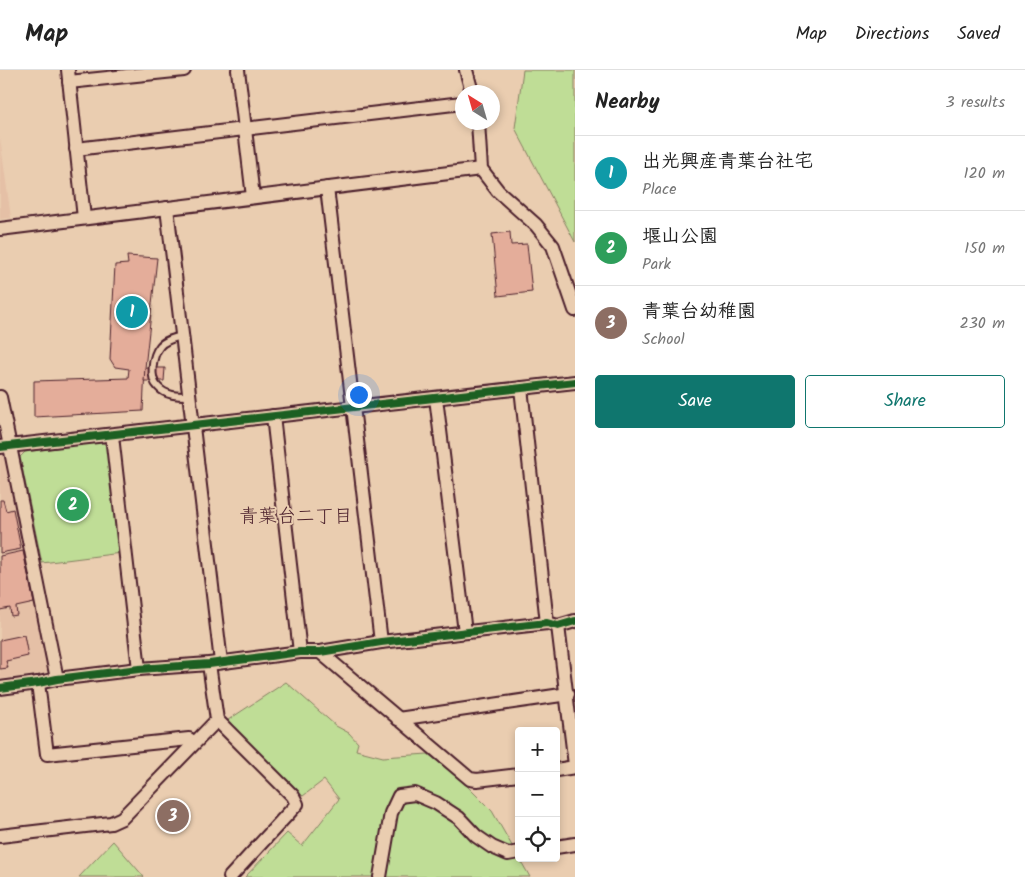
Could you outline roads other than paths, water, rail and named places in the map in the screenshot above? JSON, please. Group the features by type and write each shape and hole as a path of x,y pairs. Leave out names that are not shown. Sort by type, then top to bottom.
{"street":[{"path":"84,218 69,76 184,70"},
{"path":"238,70 253,198"},
{"path":"466,70 470,85"},
{"path":"76,149 455,104"},
{"path":"479,130 481,169 498,191 536,225 552,246 575,310"},
{"path":"0,229 481,169"},
{"path":"328,188 381,642"},
{"path":"167,208 192,426 215,663 216,720 293,796 297,804 230,877"},
{"path":"5,447 575,382"},
{"path":"521,388 553,624 568,694 575,766 560,769"},
{"path":"0,398 5,447 57,679"},
{"path":"436,398 465,632"},
{"path":"273,416 300,652"},
{"path":"112,436 139,669"},
{"path":"0,688 139,669 215,663 300,652 320,652 381,642 575,621"},
{"path":"320,652 470,778 477,780 515,775"},
{"path":"38,683 47,754 188,739 193,742"},
{"path":"398,719 568,694"},
{"path":"0,836 111,823 122,818 216,720"},
{"path":"380,877 391,813 399,796 415,794 436,803 460,818 476,836 492,847 508,854 515,853"},
{"path":"560,846 575,844"}],"lane":[{"path":"181,336 171,339 160,346 154,357 152,372 158,387 171,395 188,396"}],"place":[{"name":"出光興産青葉台社宅","path":"132,312"},
{"name":"堰山公園","path":"73,505"},
{"name":"青葉台幼稚園","path":"173,816"}],"district":[{"name":"青葉台二丁目","path":"296,517"}]}
